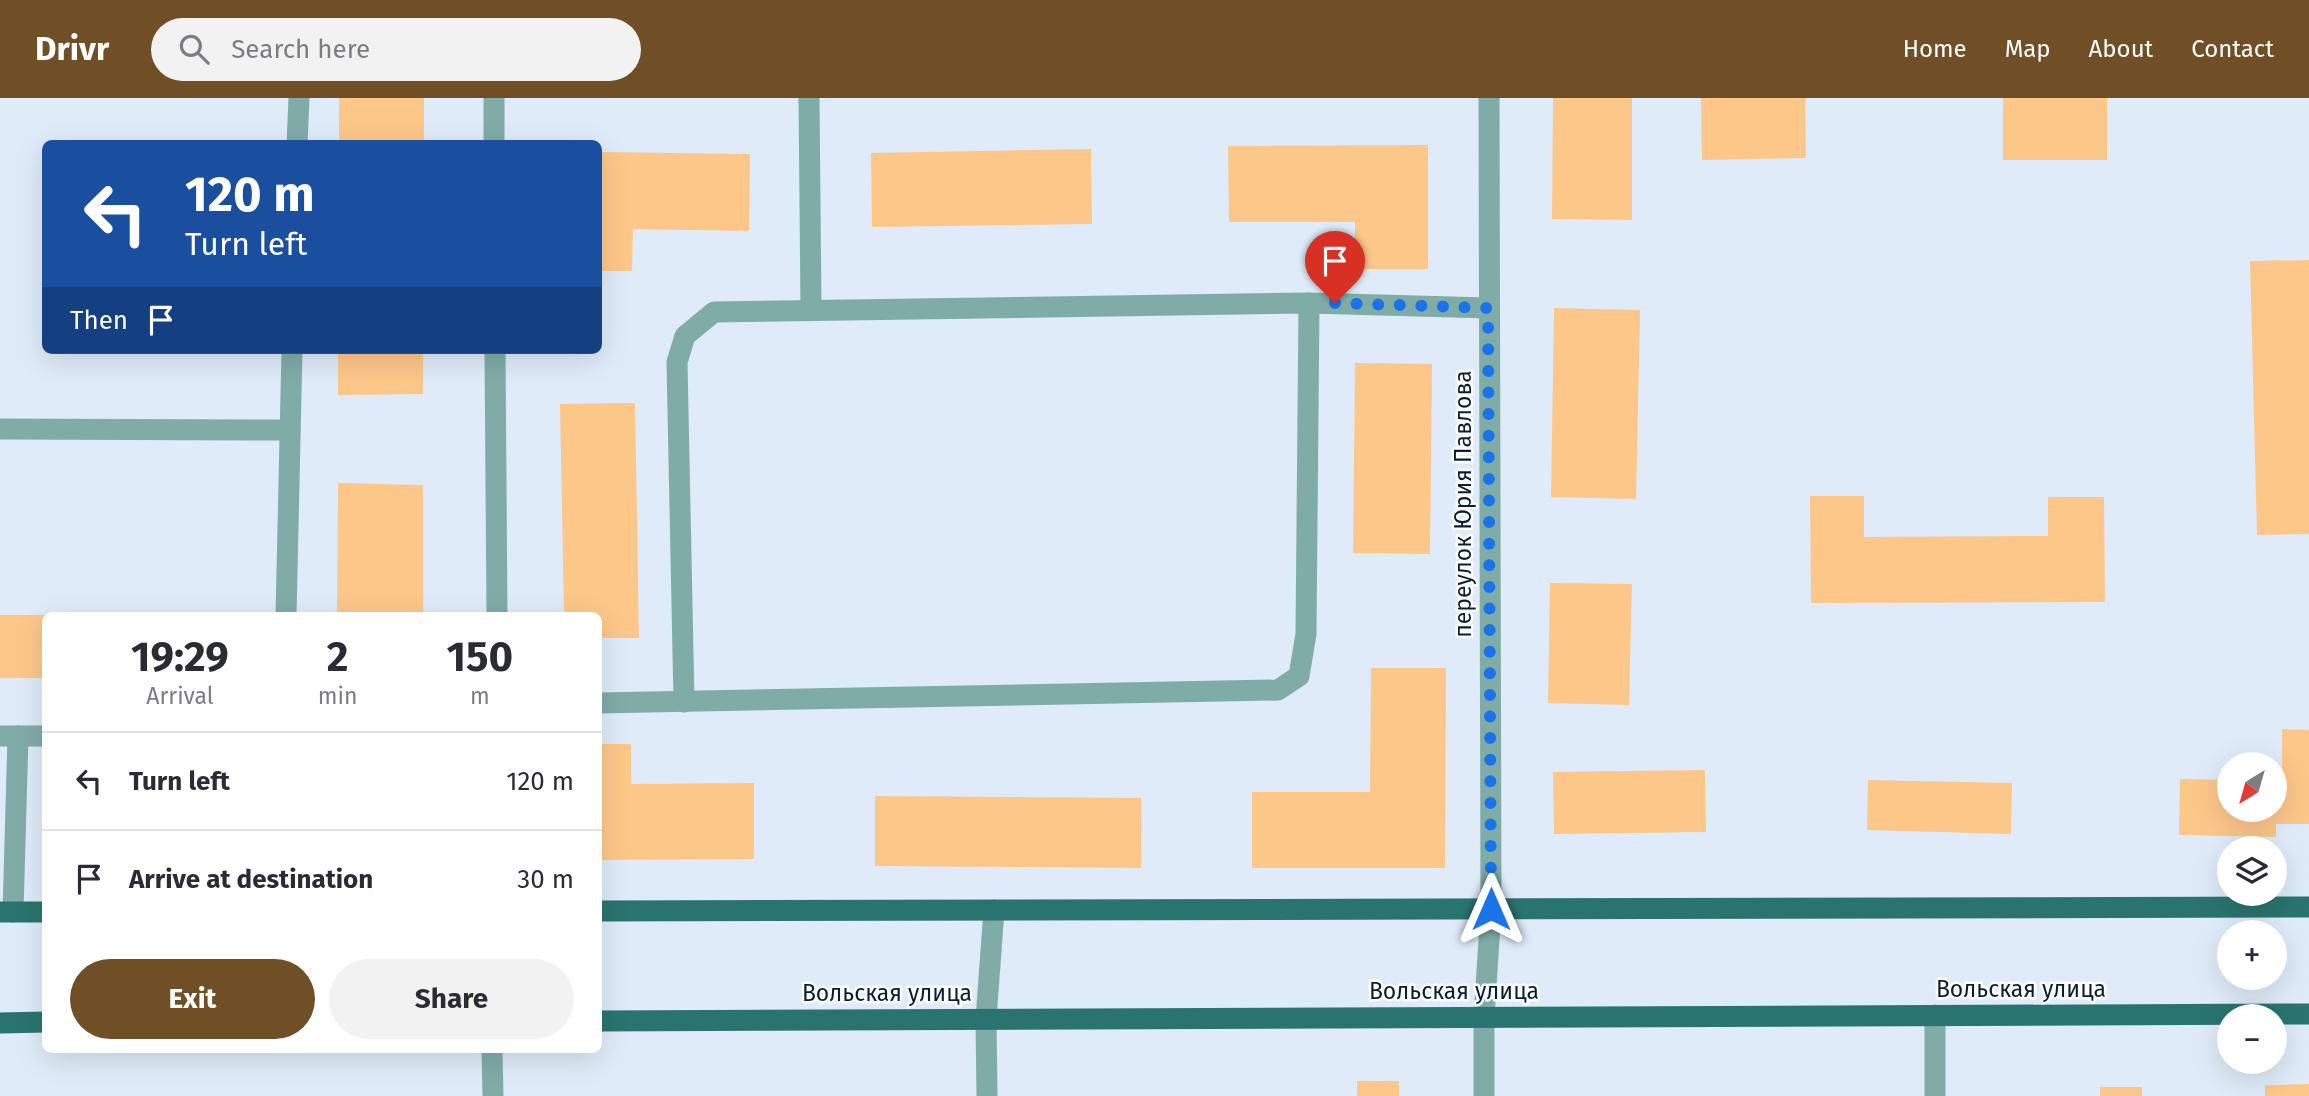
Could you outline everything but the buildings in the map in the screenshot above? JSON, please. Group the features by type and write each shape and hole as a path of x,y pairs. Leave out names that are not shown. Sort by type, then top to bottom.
{"main road":[{"path":"602,911 2309,907"},
{"path":"6,912 42,912"},
{"name":"Вольская улица","path":"602,1021 2309,1014"},
{"path":"0,1023 42,1022"}],"street":[{"path":"297,140 299,98"},
{"path":"494,98 494,140"},
{"path":"809,98 811,310"},
{"name":"переулок Юрия Павлова","path":"1483,1096 1484,1017 1491,909 1489,98"},
{"path":"602,703 1278,690 1299,676 1306,634 1309,303"},
{"path":"684,702 677,362 685,336 714,312 1309,303 1488,308"},
{"path":"286,612 292,354"},
{"path":"495,354 496,612"},
{"path":"0,429 290,430"},
{"path":"6,912 9,736 42,736"},
{"path":"987,1096 986,1019 994,910"},
{"path":"1935,1015 1935,1096"},
{"path":"492,1053 492,1096"}],"route":[{"path":"1335,303 1488,308 1491,909"}]}
